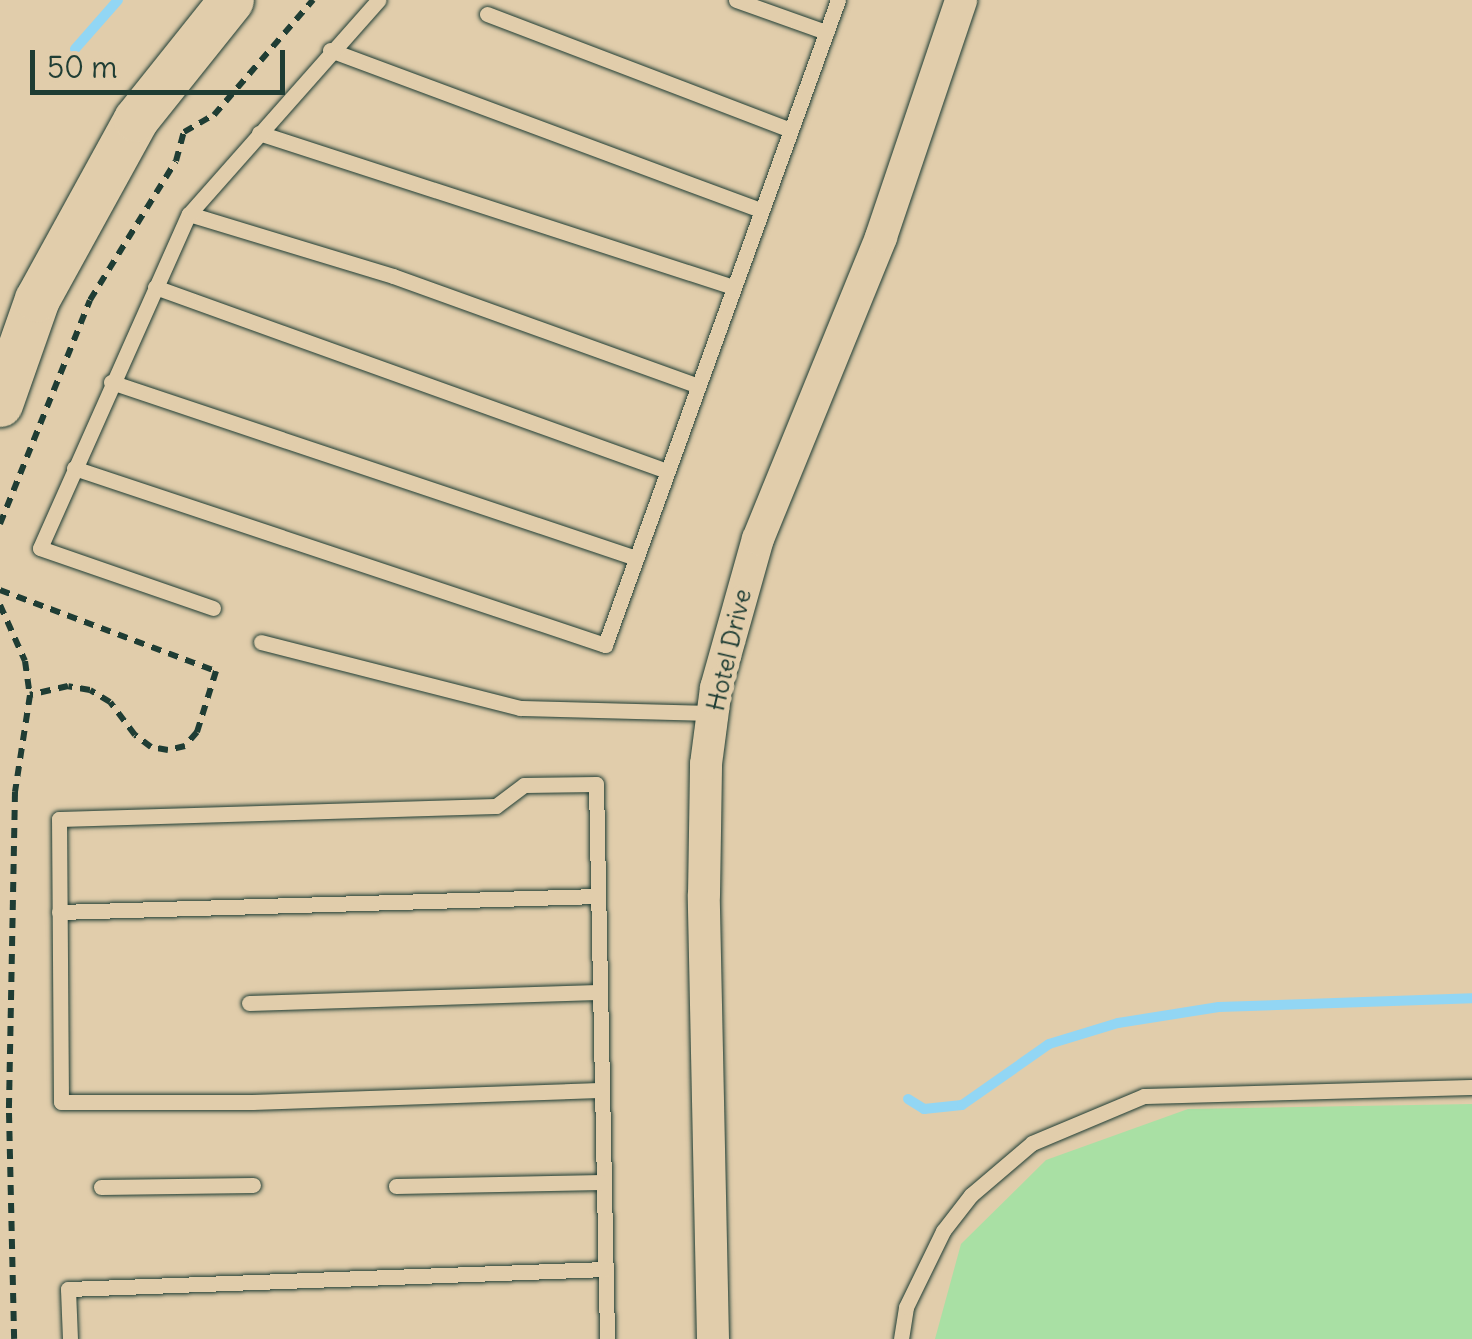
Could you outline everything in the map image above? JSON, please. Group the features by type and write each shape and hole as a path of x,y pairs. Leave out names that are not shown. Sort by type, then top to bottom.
{"main road":[{"path":"0,404 38,299 136,119 232,0"}],"street":[{"name":"Hotel Drive","path":"713,1339 704,895 706,764 713,713 734,613 758,539 881,237 960,0"}],"lane":[{"path":"213,608 40,548 111,382 190,214 330,50 378,0"},
{"path":"736,0 826,32"},
{"path":"74,468 604,645 838,0"},
{"path":"487,14 791,130"},
{"path":"330,50 762,210"},
{"path":"259,133 734,287"},
{"path":"190,214 393,276 698,386"},
{"path":"155,288 667,471"},
{"path":"111,382 636,558"},
{"path":"261,642 520,708 713,713"},
{"path":"599,1090 252,1102 62,1102 59,819 496,806 524,785 596,784 599,1090 607,1339"},
{"path":"60,912 597,896"},
{"path":"249,1003 598,992"},
{"path":"901,1339 906,1307 943,1231 971,1195 1032,1143 1144,1096 1472,1087"},
{"path":"396,1186 602,1182"},
{"path":"101,1187 253,1185"},
{"path":"70,1339 68,1289 604,1269"}],"path":[{"path":"0,524 90,300 176,162 184,132 214,115 313,0"},
{"path":"0,590 216,671 197,732 184,746 168,750 151,747 135,735 110,702 90,690 68,686 30,695"},
{"path":"0,606 25,661 30,695 14,811 8,1113 14,1339"}],"green space":[{"path":"1472,1104 1472,1339 935,1339 961,1244 1046,1160 1188,1109"}],"waterway":[{"path":"75,49 118,0"},
{"path":"908,1099 924,1109 962,1105 1049,1044 1118,1023 1219,1007 1472,998"}]}
